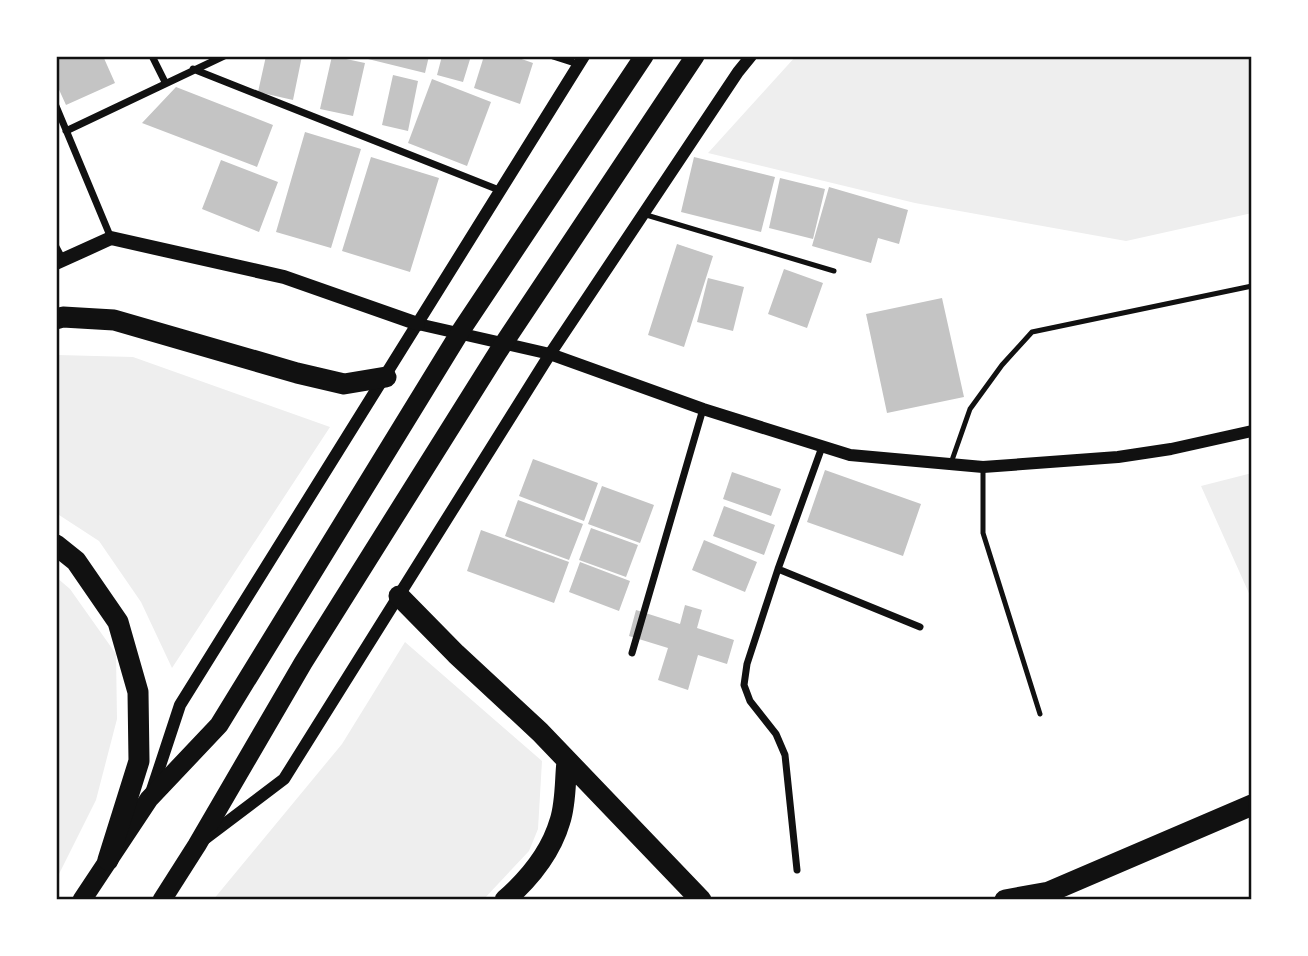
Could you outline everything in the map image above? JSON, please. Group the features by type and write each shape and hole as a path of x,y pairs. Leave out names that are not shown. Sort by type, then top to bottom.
{"highway":[{"path":"82,900 149,799 219,725 463,329 644,56"},
{"path":"162,900 303,663 498,352 695,56"},
{"path":"56,319 63,317 114,320 344,384 386,377"},
{"path":"56,545 76,561 118,622 138,692 139,761 108,860"},
{"path":"399,596 456,654 540,732 701,900"},
{"path":"505,900 521,887 545,855 561,820 567,761"},
{"path":"1005,900 1049,892 1252,805"}],"main road":[{"path":"58,257 111,238 284,277 418,324"}],"street":[{"path":"152,56 165,82"},
{"path":"66,131 224,56"},
{"path":"149,799 180,705 581,60 553,56"},
{"path":"197,845 284,779 550,354 751,56"},
{"path":"193,69 499,190"},
{"path":"56,106 111,238"},
{"path":"418,324 550,354 850,455 983,467 1131,455 1198,444 1252,430"},
{"path":"632,653 704,408"},
{"path":"797,870 785,755 776,734 750,701 744,685 747,664 778,569 822,447"},
{"path":"778,569 920,627"}],"lane":[{"path":"643,214 834,271"},
{"path":"950,466 970,409 1002,365 1032,332 1252,286"},
{"path":"983,467 983,533 1040,714"}],"shaded area":[{"path":"796,56 1252,56 1252,213 1126,241 915,203 708,153"},
{"path":"58,355 133,357 330,427 172,668 141,602 99,541 56,513"},
{"path":"1252,473 1252,600 1201,486"},
{"path":"56,577 70,589 116,654 117,719 96,800 56,880"},
{"path":"405,642 542,761 538,829 529,851 483,900 213,900 342,744"}],"building":[{"path":"63,56 103,56 115,83 66,105 56,83 56,59"},
{"path":"266,56 302,56 293,100 258,92"},
{"path":"332,56 365,63 353,116 320,109"},
{"path":"368,56 429,56 425,73 368,59"},
{"path":"442,56 471,56 463,82 437,75"},
{"path":"484,56 513,56 533,63 520,104 474,88"},
{"path":"393,75 418,81 408,131 382,125"},
{"path":"432,79 491,102 467,166 408,143"},
{"path":"176,87 273,125 257,167 142,123"},
{"path":"305,132 361,149 331,248 276,232"},
{"path":"371,157 439,178 410,272 342,251"},
{"path":"694,157 775,177 761,232 681,212"},
{"path":"221,160 278,182 259,232 202,209"},
{"path":"780,178 825,189 813,239 769,228"},
{"path":"829,187 908,210 899,244 878,238 871,263 812,246"},
{"path":"677,244 713,256 684,347 648,335"},
{"path":"784,269 823,283 807,328 768,314"},
{"path":"708,278 744,287 733,331 697,322"},
{"path":"942,298 964,397 887,413 866,314"},
{"path":"533,459 598,483 584,521 519,496"},
{"path":"825,470 921,504 903,556 807,522"},
{"path":"732,472 781,489 771,516 723,499"},
{"path":"602,486 654,505 640,543 588,524"},
{"path":"518,500 583,524 569,560 505,536"},
{"path":"724,506 775,525 764,555 713,536"},
{"path":"591,528 638,545 626,577 579,560"},
{"path":"481,530 569,562 554,603 467,571"},
{"path":"704,540 757,562 745,592 692,570"},
{"path":"580,562 630,581 619,611 569,592"},
{"path":"685,605 702,610 697,628 734,640 727,664 698,655 688,690 658,680 668,648 629,636 636,610 680,624"}]}
